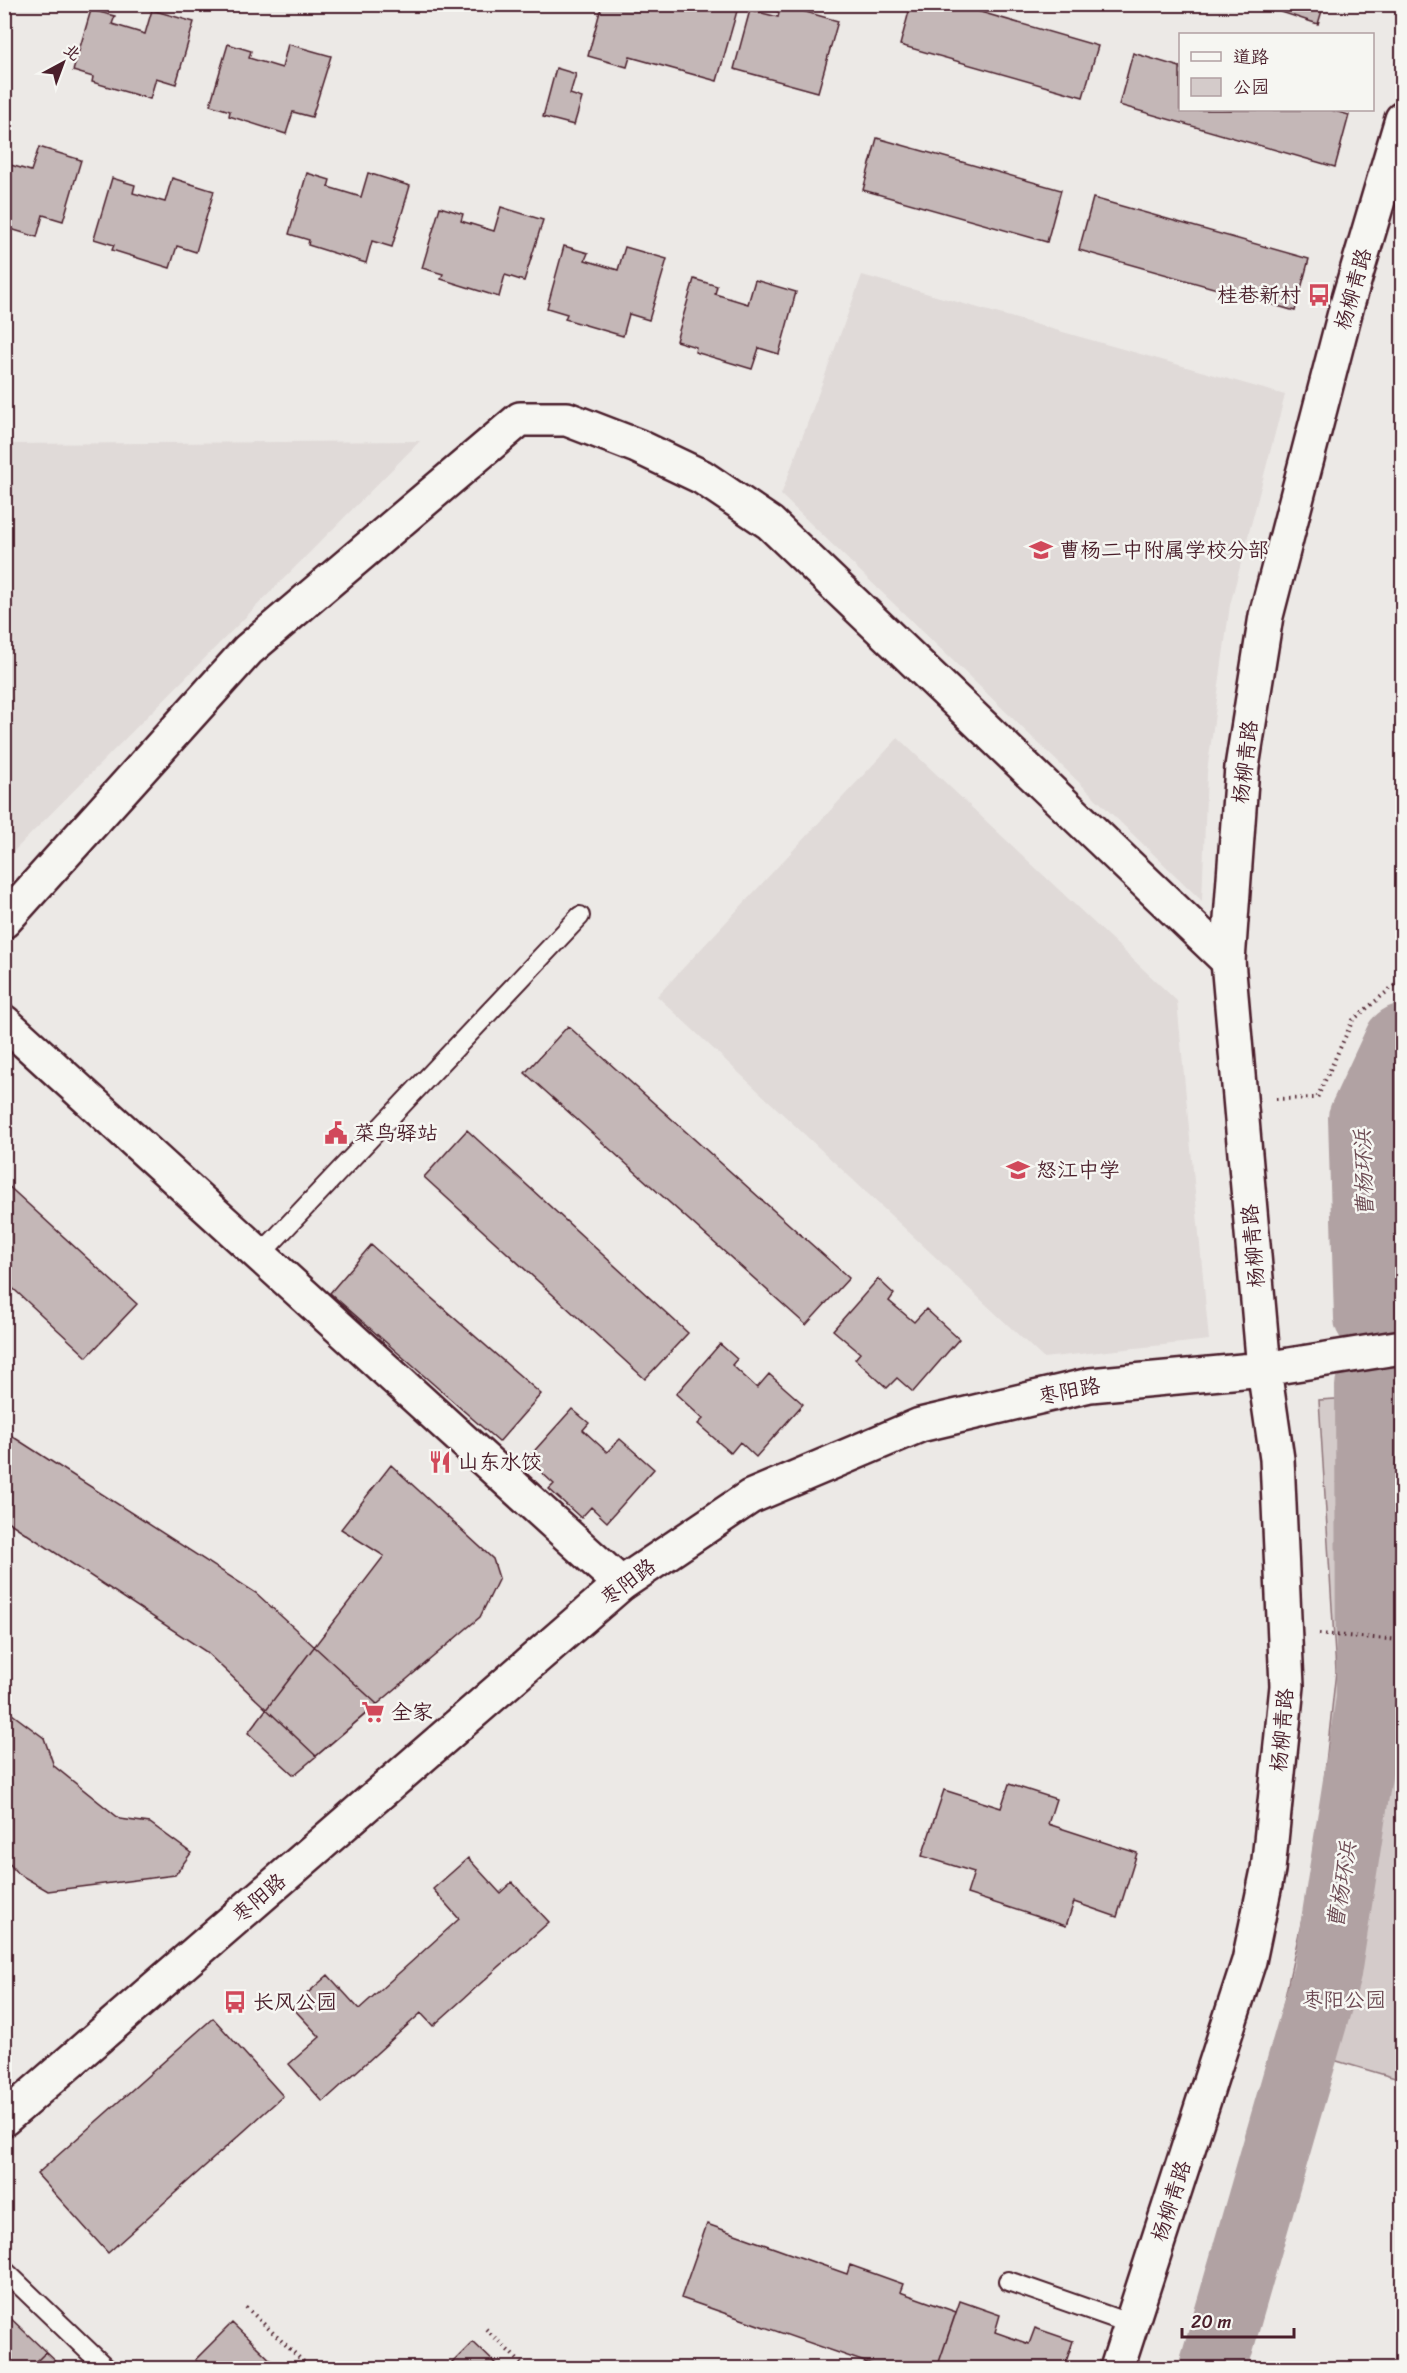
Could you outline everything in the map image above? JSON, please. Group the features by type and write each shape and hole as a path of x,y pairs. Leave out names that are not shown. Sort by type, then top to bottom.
{"street":[{"name":"杨柳青路","path":"1117,2368 1249,1961 1268,1870 1287,1686 1277,1459 1264,1369 1228,961 1242,767 1266,616 1347,306 1402,119"},
{"path":"4,921 248,650 520,419 567,419 637,446 702,477 770,523 1228,961"},
{"path":"4,1022 621,1584"},
{"name":"枣阳路","path":"4,2119 621,1584 750,1497 920,1425 1090,1385 1264,1369 1402,1347"}],"lane":[{"path":"260,1255 580,916"},
{"path":"4,2271 106,2368"},
{"path":"1008,2281 1131,2324"}],"path":[{"path":"1240,1100 1317,1098 1353,1020 1402,979"},
{"path":"1350,1636 1401,1640"},
{"path":"246,2307 310,2368"},
{"path":"486,2330 526,2368"}],"shaded area":[{"name":"曹杨二中附属学校分部","path":"862,275 1285,395 1230,605 1207,772 1202,901 781,495"},
{"path":"420,441 5,860 5,444"},
{"name":"怒江中学","path":"898,738 1177,1001 1209,1340 1043,1358 657,996"}],"green space":[{"name":"枣阳公园","path":"1402,1395 1402,2080 1275,2043 1316,1855 1336,1671 1319,1400"}],"building":[{"path":"436,4 453,4 451,9"},
{"path":"602,4 739,4 717,81 630,57 627,67 588,56"},
{"path":"751,4 781,4 779,12"},
{"path":"911,4 953,4 1098,46 1083,97 900,45"},
{"path":"1257,4 1324,4 1318,24"},
{"path":"781,5 838,21 818,92 734,69 750,10 778,17"},
{"path":"91,10 115,16 112,24 145,34 152,10 194,22 176,84 156,78 150,99 92,82 93,77 73,71"},
{"path":"228,44 251,51 249,58 282,68 288,44 331,56 312,117 293,112 286,134 229,116 230,111 210,105"},
{"path":"1133,53 1179,67 1179,111 1335,111 1349,115 1335,167 1119,105"},
{"path":"556,68 576,74 570,94 582,98 574,125 543,117"},
{"path":"877,138 1061,190 1047,242 863,190"},
{"path":"39,147 81,160 63,221 43,215 37,237 4,227 4,163 31,171"},
{"path":"307,173 330,180 328,187 361,197 368,173 410,186 392,247 372,241 366,263 308,245 309,240 289,234"},
{"path":"112,178 135,185 133,193 165,202 172,178 214,191 196,252 177,246 170,268 112,250 114,245 94,239"},
{"path":"1093,198 1309,259 1295,311 1079,250"},
{"path":"440,207 463,214 461,221 494,231 501,207 543,220 524,281 505,275 499,297 441,279 443,274 422,268"},
{"path":"564,246 588,253 585,260 618,270 625,247 667,259 649,320 629,314 623,336 565,319 567,314 547,308"},
{"path":"694,279 717,286 715,294 748,304 755,280 796,292 779,354 759,348 752,369 695,352 696,347 676,341"},
{"path":"568,1026 849,1278 806,1325 525,1073"},
{"path":"467,1130 688,1333 645,1379 424,1177"},
{"path":"4,1182 137,1304 87,1357 4,1280"},
{"path":"371,1245 541,1394 499,1442 330,1293"},
{"path":"878,1279 894,1294 889,1301 914,1322 926,1309 959,1339 913,1392 897,1378 887,1388 855,1359 860,1353 833,1330"},
{"path":"720,1344 737,1359 732,1365 757,1388 769,1374 803,1404 756,1457 740,1442 731,1453 698,1424 703,1419 676,1394"},
{"path":"572,1409 589,1423 583,1430 607,1452 620,1439 654,1469 607,1522 591,1507 581,1518 549,1489 554,1484 527,1459"},
{"path":"4,1431 256,1593 377,1704 316,1756 205,1651 4,1519"},
{"path":"391,1465 493,1559 499,1578 480,1617 294,1775 248,1733 384,1556 341,1529"},
{"path":"4,1708 44,1738 54,1766 120,1819 150,1823 191,1853 175,1875 48,1891 17,1873 4,1857"},
{"path":"1009,1784 1056,1799 1048,1824 1137,1853 1117,1917 1074,1902 1066,1926 967,1894 974,1872 922,1856 944,1790 1001,1808"},
{"path":"468,1858 500,1893 512,1882 549,1922 433,2026 421,2013 323,2102 289,2064 320,2037 292,2007 328,1975 359,2009 459,1919 433,1889"},
{"path":"213,2018 283,2096 108,2253 37,2174"},
{"path":"707,2224 847,2274 850,2265 903,2284 900,2292 956,2312 937,2368 882,2368 681,2298"},
{"path":"960,2301 1000,2315 995,2332 1029,2344 1035,2328 1073,2341 1064,2368 937,2368"},
{"path":"4,2312 46,2352 30,2368 4,2368"},
{"path":"232,2323 279,2368 205,2368 195,2360"},
{"path":"473,2342 500,2368 447,2368"},
{"path":"46,2352 63,2368 30,2368"}],"waterway":[{"name":"曹杨环浜","path":"1368,1318 1362,1118 1398,1041 1402,1038"},
{"name":"曹杨环浜","path":"1213,2368 1327,1973 1370,1699 1369,1386"}],"place":[{"name":"桂巷新村","path":"1319,295"},
{"name":"曹杨二中附属学校分部","path":"1041,550"},
{"name":"菜鸟驿站","path":"336,1133"},
{"name":"怒江中学","path":"1018,1170"},
{"name":"山东水饺","path":"440,1462"},
{"name":"全家","path":"373,1712"},
{"name":"长风公园","path":"235,2002"}]}
